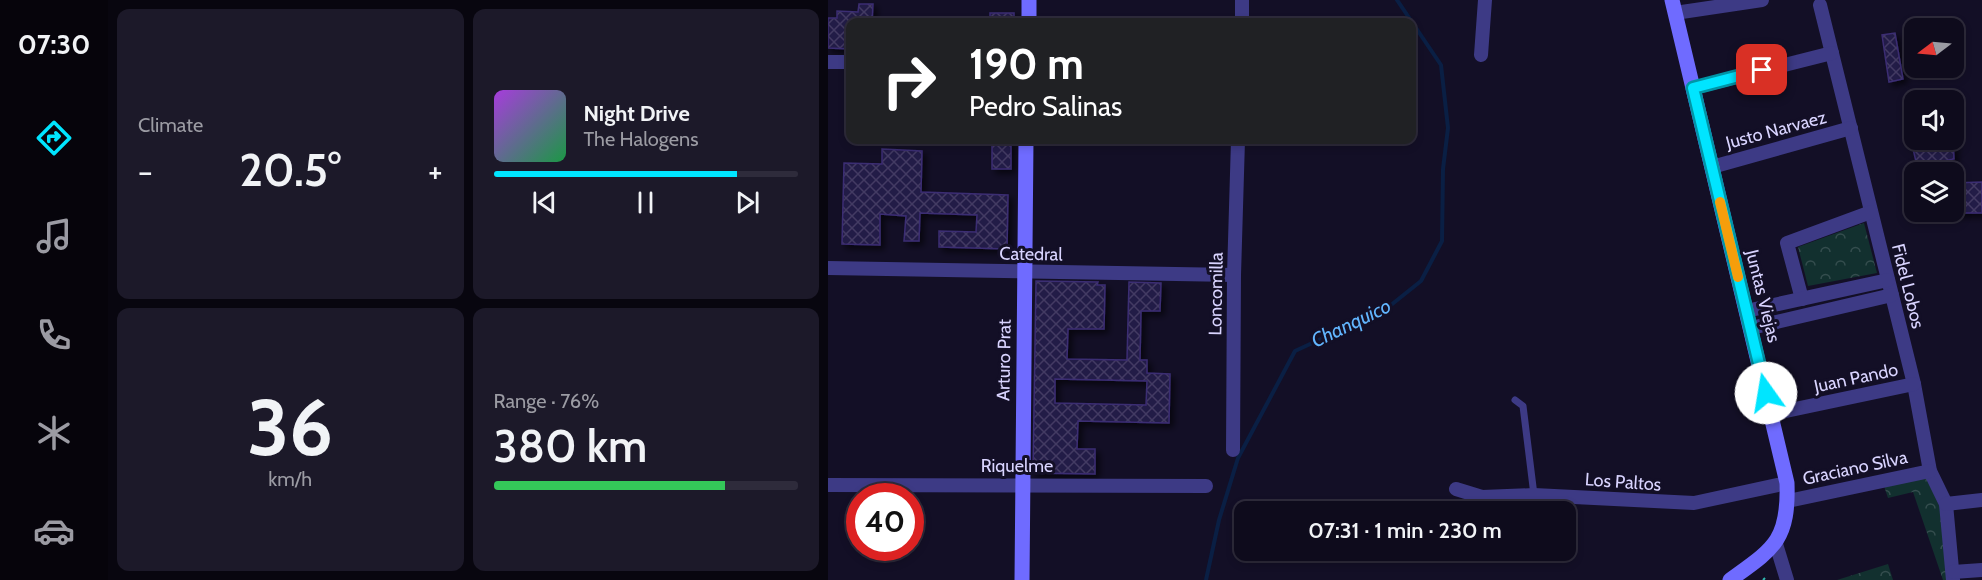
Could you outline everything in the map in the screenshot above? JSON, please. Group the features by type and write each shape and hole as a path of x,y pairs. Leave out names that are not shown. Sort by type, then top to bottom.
{"street":[{"path":"1029,0 1029,18"},
{"path":"1242,0 1242,18"},
{"path":"1481,55 1485,0"},
{"path":"1674,7 1762,0"},
{"name":"Fidel Lobos","path":"1818,2 1914,384 1930,471 1946,504 1953,576"},
{"name":"Juntas Viejas","path":"1674,7 1787,483 1788,501 1784,524 1776,544"},
{"path":"1693,88 1832,52"},
{"path":"828,62 846,62"},
{"name":"Justo Narvaez","path":"1712,166 1851,129"},
{"name":"Arturo Prat","path":"1022,580 1026,144"},
{"name":"Loncomilla","path":"1233,450 1238,144"},
{"path":"1802,299 1786,243 1871,212"},
{"name":"Catedral","path":"828,268 1234,275"},
{"path":"1746,311 1888,280"},
{"path":"1750,328 1892,295"},
{"name":"Juan Pando","path":"1771,414 1914,384"},
{"name":"Graciano Silva","path":"1788,501 1930,471"},
{"name":"Los Paltos","path":"1456,489 1482,496 1534,495 1694,503 1787,483"},
{"name":"Riquelme","path":"828,485 1206,486"},
{"path":"1946,504 1982,500"},
{"path":"1730,580 1768,553 1776,544"},
{"path":"1776,544 1787,580"},
{"path":"1953,576 1982,570"}],"lane":[{"path":"1515,400 1523,406 1534,495"}],"green space":[{"path":"1864,223 1877,273 1808,286 1798,247"},
{"path":"1926,476 1942,512 1949,580 1943,580 1913,492 1888,498 1883,483"},
{"path":"1888,564 1893,580 1837,580"}],"building":[{"path":"859,4 873,4 872,18 846,18 846,49 828,48 828,18 837,18 837,11 858,12"},
{"path":"990,13 1014,13 1014,18 990,18"},
{"path":"1895,33 1903,79 1889,82 1882,35"},
{"path":"992,144 1011,144 1011,169 992,169"},
{"path":"882,149 922,151 921,192 1008,195 1007,249 939,247 939,231 976,232 977,215 920,213 919,241 904,241 906,216 880,214 880,245 842,244 844,163 882,164"},
{"path":"1913,150 1954,150 1954,159 1916,162"},
{"path":"1982,182 1982,213 1964,213 1964,183"},
{"path":"1036,281 1098,282 1097,285 1105,285 1104,329 1068,329 1067,359 1127,360 1129,282 1161,283 1160,311 1141,311 1140,360 1147,360 1147,373 1170,374 1169,423 1078,421 1077,449 1095,449 1095,474 1033,473","holes":["1055,379 1147,381 1146,405 1055,403"]}],"waterway":[{"name":"Chanquico","path":"1397,0 1409,18"},
{"name":"Chanquico","path":"1206,580 1219,520 1238,458 1295,351 1386,309 1421,281 1442,241 1443,169 1448,128 1441,65 1416,28"}],"slow traffic":[{"path":"1720,202 1738,277"}],"route":[{"path":"1762,70 1693,88 1766,393"}]}
